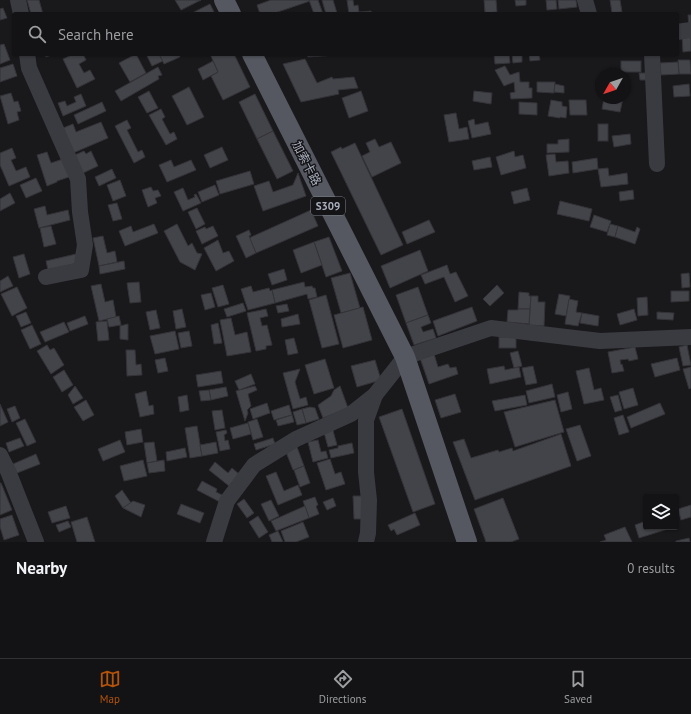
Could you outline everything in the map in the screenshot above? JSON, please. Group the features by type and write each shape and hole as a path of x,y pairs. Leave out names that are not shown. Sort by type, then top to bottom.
{"main road":[{"path":"224,0 230,12"},
{"name":"加索卡路","path":"253,56 405,357"},
{"name":"S309","path":"405,357 467,542"}],"street":[{"path":"18,0 21,12"},
{"path":"585,0 588,12"},
{"path":"679,32 691,30"},
{"path":"27,56 29,68 78,179 80,212 85,245 81,270 46,277"},
{"path":"652,56 657,164"},
{"path":"214,542 227,501 254,465 296,439 351,414 375,395 405,357 491,328 600,341 691,337"},
{"path":"366,542 368,533 369,500 366,472 366,420 375,395"},
{"path":"0,455 8,471 36,542"}],"building":[{"path":"27,0 39,0 42,12 30,12"},
{"path":"175,0 201,0 181,10"},
{"path":"271,0 310,1 278,12 259,12 257,5"},
{"path":"309,0 318,0 322,12 313,12"},
{"path":"322,0 333,0 337,12 325,12"},
{"path":"347,0 353,0 354,6 358,5 359,12 349,12"},
{"path":"484,0 496,0 497,12 485,12"},
{"path":"515,0 526,0 526,5 516,6"},
{"path":"546,0 556,0 557,9 547,10"},
{"path":"558,0 576,0 577,7 559,9"},
{"path":"610,0 620,0 622,12 612,12"},
{"path":"210,4 214,12 194,12"},
{"path":"3,8 7,18 0,20 0,9"},
{"path":"688,15 691,15 691,27 689,27"},
{"path":"691,35 691,51 683,52 682,36"},
{"path":"4,44 10,60 0,64 0,45"},
{"path":"70,56 84,56 86,60 79,64 84,73 90,70 95,79 77,88 63,59"},
{"path":"132,56 137,56 146,73 130,82 119,63"},
{"path":"147,56 160,56 163,61 152,66"},
{"path":"160,56 180,56 180,57 164,64"},
{"path":"211,56 235,56 250,87 223,100 211,76 218,72"},
{"path":"494,56 509,56 510,63 495,64"},
{"path":"512,56 522,56 522,62 513,63"},
{"path":"529,56 539,56 540,60 530,61"},
{"path":"305,59 317,83 332,77 333,79 354,77 358,88 338,90 339,94 301,102 283,64"},
{"path":"678,60 690,60 691,74 679,74"},
{"path":"213,61 218,72 203,80 198,69"},
{"path":"621,61 641,61 641,72 631,72 631,68 621,68"},
{"path":"678,62 679,74 661,75 660,63"},
{"path":"13,64 17,76 0,82 0,68"},
{"path":"505,66 510,75 519,72 520,82 529,82 529,88 532,88 532,98 511,99 510,93 515,92 514,82 504,86 495,70"},
{"path":"158,67 162,75 158,76 159,79 121,101 115,91"},
{"path":"639,73 649,73 649,80 640,80"},
{"path":"537,82 555,82 554,93 537,92"},
{"path":"555,84 564,86 564,93 554,92"},
{"path":"689,84 690,96 674,97 673,86"},
{"path":"189,87 204,117 187,125 172,96"},
{"path":"149,91 158,108 147,113 138,97"},
{"path":"361,91 368,111 349,118 342,98"},
{"path":"474,91 492,93 491,104 473,101"},
{"path":"11,93 14,102 18,101 21,111 17,112 19,120 8,124 0,96"},
{"path":"81,94 86,106 63,116 58,103 65,101 67,106 76,102 74,97"},
{"path":"255,94 273,131 257,139 239,102"},
{"path":"551,100 562,102 562,106 567,107 566,118 548,116"},
{"path":"569,100 586,100 587,115 570,115"},
{"path":"102,102 106,111 78,124 74,115"},
{"path":"519,102 537,103 537,115 519,114"},
{"path":"603,104 622,104 620,112 602,109"},
{"path":"161,109 165,117 162,119 170,134 174,132 177,139 166,145 149,115"},
{"path":"456,113 459,129 467,127 469,139 449,142 444,115"},
{"path":"474,119 475,125 488,122 491,134 472,138 468,121"},
{"path":"127,120 131,128 127,130 138,152 142,150 145,157 134,163 115,126"},
{"path":"101,122 108,138 73,153 63,128 73,124 76,132"},
{"path":"598,124 608,124 608,141 598,141"},
{"path":"273,131 293,171 277,179 257,139"},
{"path":"630,134 631,144 614,147 612,136"},
{"path":"375,139 379,147 391,142 401,163 372,177 362,156 370,152 366,143"},
{"path":"569,139 569,152 547,153 547,144 558,144 558,140"},
{"path":"355,143 403,245 381,255 331,152"},
{"path":"222,147 228,160 210,168 204,155"},
{"path":"12,148 16,158 11,160 16,171 26,167 30,177 9,186 0,165 0,153"},
{"path":"84,151 86,154 91,151 98,166 83,173 75,155"},
{"path":"514,151 515,157 523,155 526,168 501,175 496,157"},
{"path":"47,152 51,163 66,158 72,176 47,186 37,155"},
{"path":"555,154 556,162 568,161 569,173 549,176 546,155"},
{"path":"490,157 492,167 474,170 472,161"},
{"path":"597,158 598,169 573,173 572,162"},
{"path":"171,160 174,167 191,160 196,170 167,182 159,165"},
{"path":"608,168 609,176 627,173 628,184 601,187 598,169"},
{"path":"112,169 116,178 99,186 95,177"},
{"path":"250,171 254,184 220,194 216,181"},
{"path":"298,173 306,196 263,211 254,186 269,181 273,192 293,185"},
{"path":"36,178 42,191 26,198 20,185"},
{"path":"120,180 126,196 113,201 107,185"},
{"path":"215,185 219,195 202,202 198,192"},
{"path":"151,187 153,191 158,190 161,196 155,198 157,203 148,207 142,190"},
{"path":"183,188 188,200 195,197 194,195 196,194 201,203 183,211 174,192"},
{"path":"527,188 530,200 514,204 511,192"},
{"path":"633,190 634,199 620,201 619,192"},
{"path":"10,193 15,203 0,211 0,199"},
{"path":"560,201 592,209 589,221 557,214"},
{"path":"117,203 122,219 113,221 108,205"},
{"path":"45,206 47,215 68,210 70,220 39,228 34,209"},
{"path":"197,208 205,224 196,229 188,212"},
{"path":"311,210 318,226 256,253 249,238"},
{"path":"594,215 611,221 607,232 590,227"},
{"path":"429,220 435,232 407,244 402,232"},
{"path":"154,224 158,233 125,246 119,231 131,226 133,232"},
{"path":"177,224 188,246 192,243 197,253 202,254 195,270 180,262 164,231"},
{"path":"610,224 618,226 615,237 607,235"},
{"path":"51,226 56,244 44,247 40,228"},
{"path":"213,226 218,236 202,244 196,231 205,227 206,229"},
{"path":"618,226 635,232 637,227 640,229 635,244 615,237"},
{"path":"249,230 251,235 249,236 256,253 246,258 236,236"},
{"path":"103,236 107,253 115,251 117,262 99,266 93,238"},
{"path":"329,237 342,271 326,277 314,242"},
{"path":"218,240 223,253 229,251 234,261 216,271 204,248"},
{"path":"314,242 322,265 301,273 293,250"},
{"path":"420,250 428,271 390,288 381,266"},
{"path":"24,254 30,274 19,278 13,257"},
{"path":"76,254 78,263 48,270 46,261"},
{"path":"124,261 125,269 100,274 99,266"},
{"path":"447,265 450,274 456,272 468,296 455,302 444,277 425,284 421,275"},
{"path":"284,269 287,280 272,285 268,274"},
{"path":"350,273 360,308 341,313 331,278"},
{"path":"689,273 690,287 682,288 681,274"},
{"path":"8,276 13,286 0,292 0,281"},
{"path":"139,282 141,302 130,303 127,283"},
{"path":"304,282 305,287 312,286 315,288 317,297 308,299 307,294 275,303 272,290"},
{"path":"101,284 105,302 113,300 116,317 99,321 91,286"},
{"path":"223,285 229,304 218,307 212,288"},
{"path":"497,285 504,293 490,306 483,299"},
{"path":"251,286 253,292 269,288 270,291 272,290 275,303 248,310 241,289"},
{"path":"17,287 27,308 12,316 1,294"},
{"path":"418,287 428,315 406,323 396,295"},
{"path":"671,291 689,291 689,301 671,302"},
{"path":"519,292 529,293 529,296 531,296 530,309 518,309"},
{"path":"211,293 215,307 205,310 201,295"},
{"path":"559,294 570,296 566,316 555,314"},
{"path":"326,295 339,344 322,348 309,300"},
{"path":"531,296 538,296 538,302 545,302 544,326 529,325"},
{"path":"647,297 648,315 638,316 637,298"},
{"path":"569,299 578,301 576,312 582,313 578,326 565,324"},
{"path":"243,303 246,311 227,317 224,309"},
{"path":"287,304 289,311 278,313 276,306"},
{"path":"363,307 372,340 343,348 334,315"},
{"path":"472,307 477,321 438,336 433,321"},
{"path":"182,309 186,327 176,329 173,311"},
{"path":"266,309 268,316 260,318 262,326 267,325 272,345 266,346 266,349 256,351 247,313"},
{"path":"530,309 529,324 507,322 508,310"},
{"path":"634,309 637,320 620,325 617,314"},
{"path":"156,310 160,328 150,330 146,312"},
{"path":"26,312 31,323 21,327 16,316"},
{"path":"657,312 674,313 673,320 657,319"},
{"path":"582,313 599,316 598,326 580,323"},
{"path":"298,314 300,324 282,327 281,319"},
{"path":"428,315 431,323 421,327 423,332 433,329 436,338 414,345 406,323"},
{"path":"85,316 88,324 70,331 67,323"},
{"path":"119,316 121,325 109,327 107,319"},
{"path":"231,318 235,335 247,332 251,352 227,356 220,320"},
{"path":"107,321 109,340 98,341 96,322"},
{"path":"64,322 69,332 45,342 40,332"},
{"path":"218,323 222,343 214,344 211,325"},
{"path":"128,324 128,340 120,339 120,326"},
{"path":"32,325 41,344 30,349 21,330"},
{"path":"175,331 179,349 155,354 150,336"},
{"path":"189,331 192,346 181,348 178,333"},
{"path":"499,337 516,337 516,348 499,348"},
{"path":"294,338 298,353 288,355 285,340"},
{"path":"47,345 50,350 54,348 64,365 51,374 37,351"},
{"path":"687,345 691,365 683,366 679,347"},
{"path":"635,347 638,359 629,361 628,359 620,360 624,371 612,373 608,352"},
{"path":"126,350 135,350 136,365 141,364 142,375 127,376"},
{"path":"518,351 522,366 514,368 510,353"},
{"path":"434,354 438,367 448,364 450,368 456,367 458,374 429,384 420,358"},
{"path":"165,358 168,371 158,373 155,360"},
{"path":"677,358 680,370 655,377 651,364"},
{"path":"325,359 334,388 314,394 305,365"},
{"path":"375,360 381,380 357,387 351,366"},
{"path":"504,366 505,370 519,367 521,377 490,384 487,369"},
{"path":"533,366 537,383 526,385 522,368"},
{"path":"691,367 691,388 689,389 683,369"},
{"path":"589,368 594,390 601,388 604,400 584,404 576,371"},
{"path":"300,369 295,382 300,399 306,397 308,405 293,409 283,373"},
{"path":"64,370 73,385 62,392 53,377"},
{"path":"221,371 223,383 198,387 196,375"},
{"path":"251,374 255,384 239,390 235,381"},
{"path":"552,384 555,397 529,403 526,391"},
{"path":"75,386 83,398 73,404 68,395"},
{"path":"255,386 257,390 248,394 251,406 247,410 248,413 245,421 236,391"},
{"path":"340,386 348,408 323,418 318,405 331,396 334,390"},
{"path":"226,387 228,396 211,400 209,390"},
{"path":"633,388 638,405 624,409 619,392"},
{"path":"209,390 211,400 201,401 199,391"},
{"path":"146,391 149,406 153,405 154,414 140,417 135,394"},
{"path":"568,392 572,409 561,412 557,395"},
{"path":"455,394 461,412 441,418 435,400"},
{"path":"187,395 189,410 180,412 178,397"},
{"path":"525,395 527,405 495,411 492,401"},
{"path":"618,395 622,410 615,412 610,397"},
{"path":"86,400 94,415 83,421 74,407"},
{"path":"555,400 564,432 515,447 504,412"},
{"path":"267,403 270,413 253,419 250,409"},
{"path":"660,403 665,414 631,428 627,417"},
{"path":"0,404 8,422 0,426"},
{"path":"289,405 292,415 274,420 271,411"},
{"path":"15,406 20,418 12,422 7,409"},
{"path":"310,407 315,408 319,419 306,423 302,409"},
{"path":"302,409 306,423 297,425 293,412"},
{"path":"402,409 435,504 413,512 379,417"},
{"path":"222,410 225,428 215,430 212,411"},
{"path":"292,415 294,422 278,426 276,420"},
{"path":"623,415 629,432 619,435 614,418"},
{"path":"25,419 36,442 27,446 16,423"},
{"path":"257,419 263,437 253,440 248,422"},
{"path":"248,423 251,434 233,439 230,428"},
{"path":"580,425 591,456 577,461 566,429"},
{"path":"197,426 202,456 190,458 185,428"},
{"path":"332,427 337,445 328,447 323,429"},
{"path":"141,429 143,442 127,445 125,432"},
{"path":"226,430 227,433 224,435 225,441 228,440 230,449 220,451 216,432"},
{"path":"561,434 571,466 475,500 453,442 464,439 471,458 498,450 499,452 512,448 513,451"},
{"path":"20,438 24,446 9,452 6,443"},
{"path":"273,438 275,444 256,450 254,444"},
{"path":"120,440 125,452 103,461 98,449"},
{"path":"318,440 321,452 326,451 328,458 313,462 308,442"},
{"path":"154,442 157,461 147,463 144,443"},
{"path":"216,442 218,453 202,456 200,445"},
{"path":"352,443 354,453 331,458 329,450 338,448 338,446"},
{"path":"297,447 304,466 293,470 286,452"},
{"path":"185,448 187,457 167,461 166,452"},
{"path":"36,454 40,464 17,473 13,464"},
{"path":"330,459 335,474 341,472 345,484 326,490 317,463"},
{"path":"143,460 147,476 124,481 120,466"},
{"path":"164,460 165,471 149,473 147,463"},
{"path":"215,462 228,473 232,468 239,474 229,486 209,470"},
{"path":"304,466 310,483 300,487 294,470"},
{"path":"276,472 284,491 298,485 302,495 278,505 266,476"},
{"path":"202,481 217,489 216,492 224,496 220,502 197,490"},
{"path":"0,483 12,510 0,515"},
{"path":"122,490 131,503 123,508 115,496"},
{"path":"353,496 362,496 363,519 354,519"},
{"path":"315,497 319,514 309,518 303,501"},
{"path":"333,498 336,506 327,510 323,502"},
{"path":"503,498 519,539 511,542 486,542 474,509"},
{"path":"244,499 254,513 247,518 237,504"},
{"path":"271,500 279,516 269,521 261,504"},
{"path":"133,501 145,505 141,517 123,508"},
{"path":"181,504 204,513 200,523 177,514"},
{"path":"691,505 691,517 681,520 679,509"},
{"path":"66,506 70,518 52,523 48,512"},
{"path":"305,506 309,518 276,531 271,521"},
{"path":"415,513 420,525 397,535 394,529 391,531 388,525"},
{"path":"12,515 19,535 4,540 0,527 0,519"},
{"path":"258,516 268,532 259,538 249,522"},
{"path":"87,517 95,542 77,542 71,522"},
{"path":"68,521 71,527 59,532 56,525"},
{"path":"303,522 309,537 296,542 285,542 281,531"},
{"path":"643,522 643,530 665,530 639,538 635,525"},
{"path":"625,527 632,542 600,542 606,540 604,535"},
{"path":"278,531 283,542 272,542 269,535"},
{"path":"689,538 690,542 676,542 676,541"}]}
